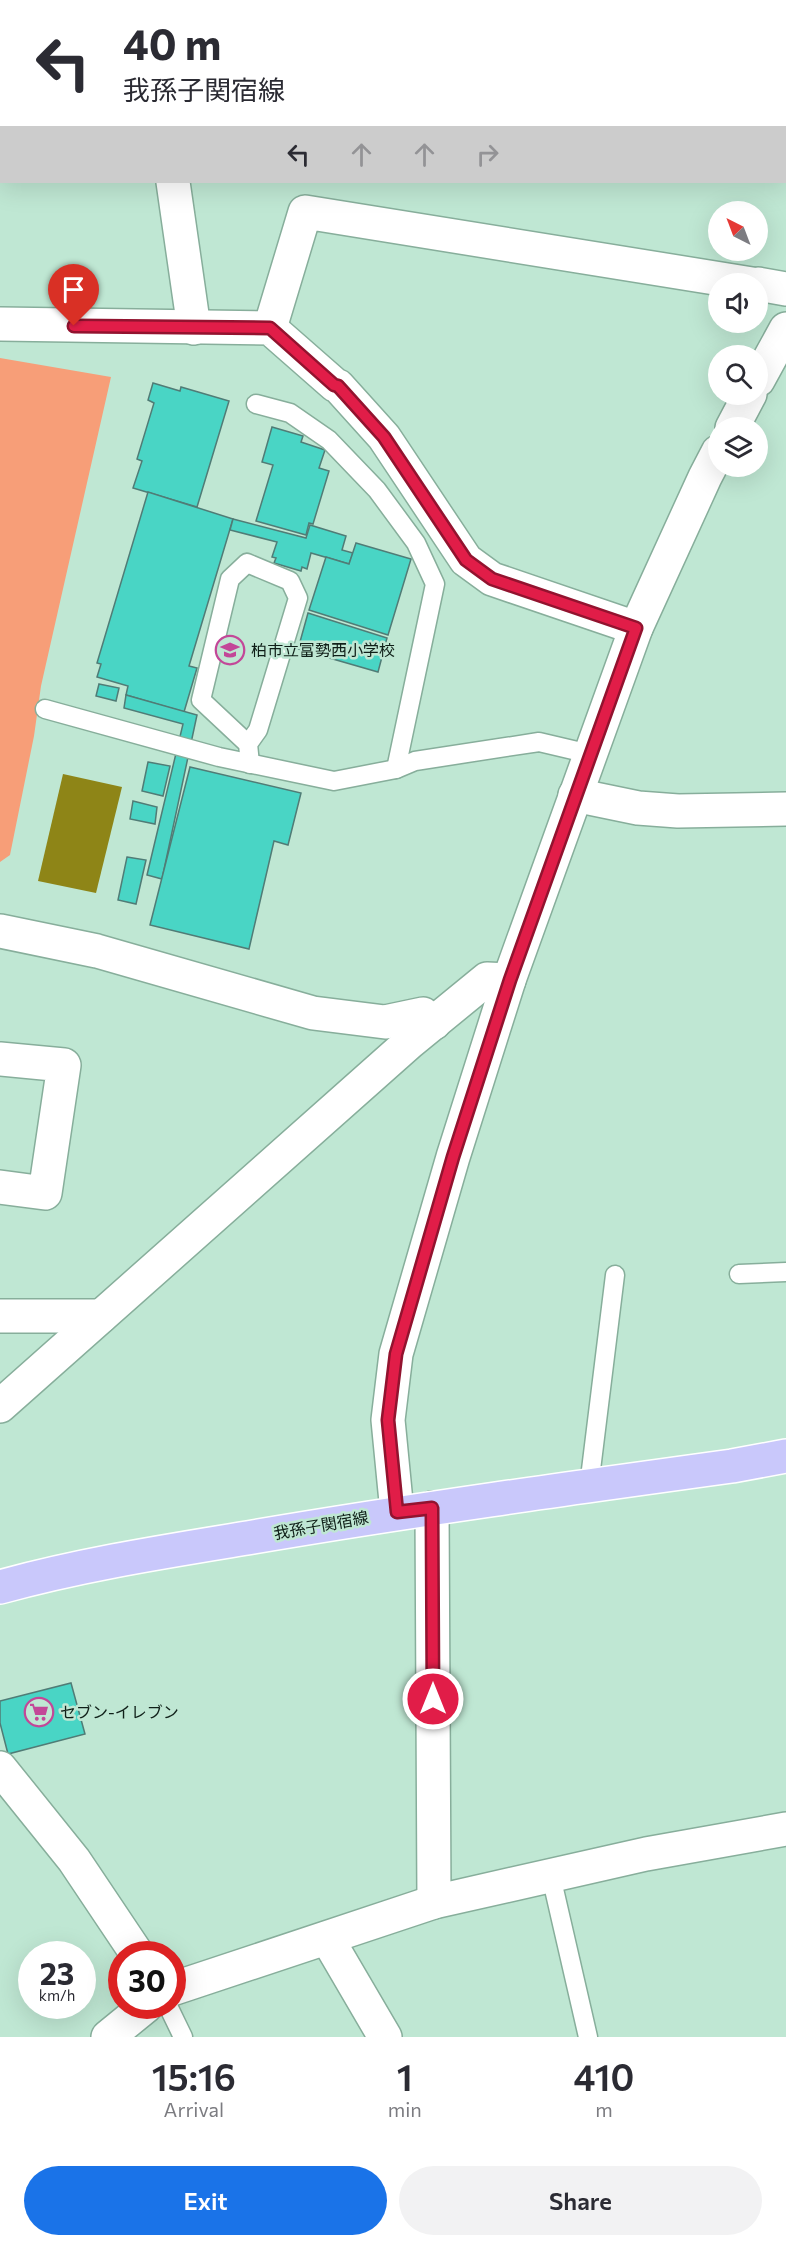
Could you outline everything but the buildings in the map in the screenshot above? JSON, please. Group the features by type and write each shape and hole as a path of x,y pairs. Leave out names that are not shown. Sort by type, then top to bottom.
{"main road":[{"name":"我孫子関宿線","path":"0,1587 41,1575 122,1559 397,1512 732,1466 786,1456"}],"street":[{"path":"173,183 194,328"},
{"path":"270,328 305,212 708,277"},
{"path":"768,286 786,289"},
{"path":"0,324 270,328 334,385 338,386 384,437 466,560 492,579 636,628"},
{"path":"768,362 786,329"},
{"path":"397,1512 388,1420 396,1354 453,1157 510,980 636,628 708,471"},
{"path":"575,795 638,808 678,811 786,809"},
{"path":"0,931 97,951 313,1013 385,1022 423,1014 434,1023"},
{"path":"0,1406 410,1042 486,980 510,980"},
{"path":"0,1059 64,1065 45,1193 0,1187"},
{"path":"0,1316 101,1316"},
{"path":"432,1508 434,1902"},
{"path":"0,1768 74,1860 128,1941"},
{"path":"186,1984 434,1902 646,1854 786,1829"},
{"path":"327,1938 385,2037"},
{"path":"108,2037 130,2019"}],"lane":[{"path":"256,404 290,413 329,440 383,499 416,543 435,584 396,769"},
{"path":"248,744 258,730 298,598 290,581 247,563 230,579 201,700 248,744 250,764"},
{"path":"45,709 250,764 334,781 396,769 415,761 539,742 590,754"},
{"path":"739,1274 786,1272"},
{"path":"589,1486 615,1275"},
{"path":"551,1876 588,2037"},
{"path":"174,2019 183,2037"}],"shaded area":[{"path":"0,358 111,377 41,686 34,736 10,855 0,862"},
{"path":"63,774 122,787 96,893 38,881"}],"place":[{"name":"柏市立富勢西小学校","path":"230,650"},
{"name":"セブン-イレブン","path":"39,1712"}],"route":[{"path":"74,326 270,328 334,385 338,386 384,437 466,560 492,579 636,628 510,980 453,1157 396,1354 388,1420 397,1512 432,1508 433,1699"}]}
